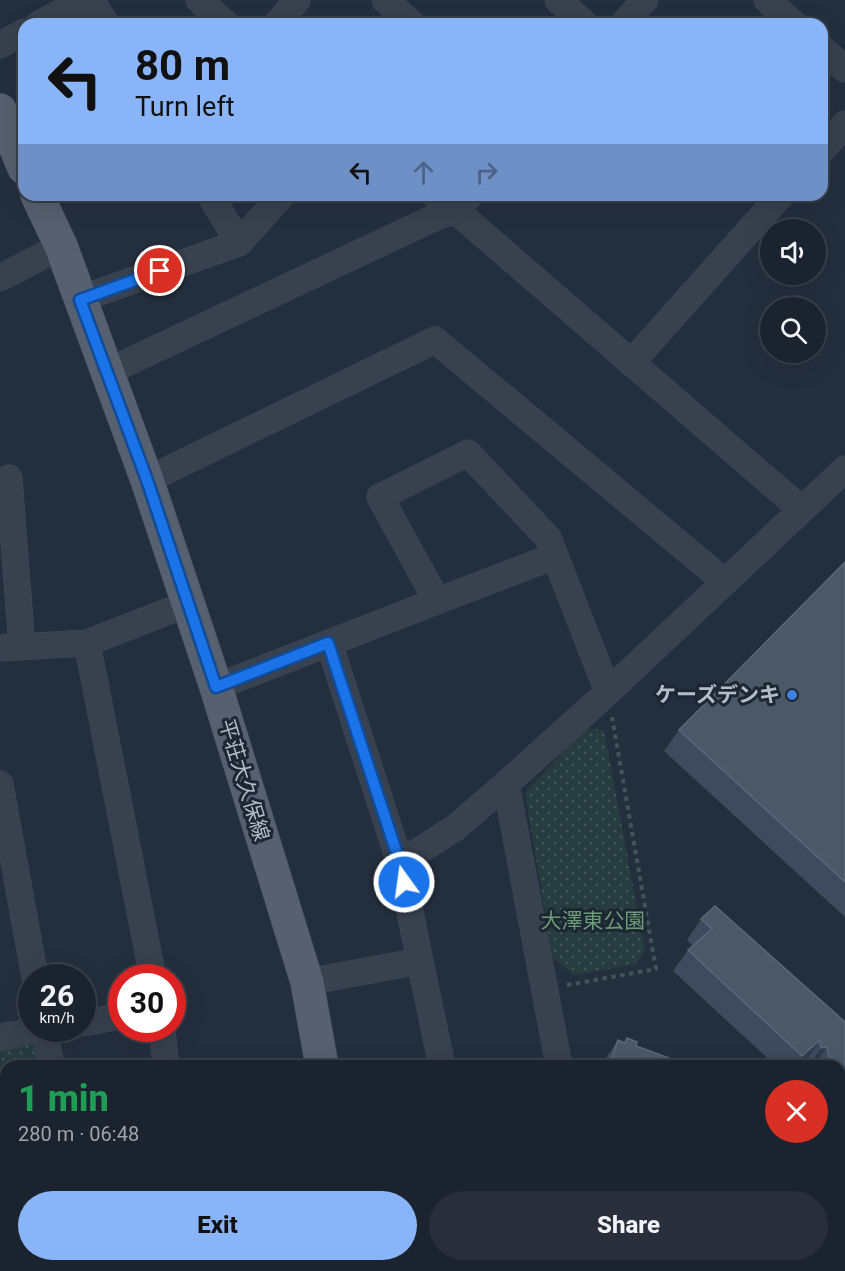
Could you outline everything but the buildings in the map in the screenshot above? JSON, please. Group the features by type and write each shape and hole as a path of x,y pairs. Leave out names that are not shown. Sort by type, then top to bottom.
{"main road":[{"path":"0,110 18,154"},
{"name":"平荘大久保線","path":"40,201 61,246 147,480 216,687 307,982 321,1060"}],"street":[{"path":"51,18 86,0"},
{"path":"91,0 102,18"},
{"path":"198,0 219,18"},
{"path":"282,18 297,0"},
{"path":"385,0 405,18"},
{"path":"558,0 578,18"},
{"path":"628,18 645,0"},
{"path":"766,0 787,18"},
{"path":"0,45 18,35"},
{"path":"828,54 845,69"},
{"path":"828,143 845,124"},
{"path":"214,201 239,243"},
{"path":"80,300 239,243 277,201"},
{"path":"631,363 776,201"},
{"path":"107,372 463,203 631,363 801,509"},
{"path":"0,278 61,246"},
{"path":"147,480 435,340 724,581"},
{"path":"437,601 380,497 468,453 548,538 608,692"},
{"path":"400,863 455,828 506,784 608,692 845,469"},
{"path":"9,478 11,648 87,643 187,604"},
{"path":"216,687 555,556"},
{"path":"87,643 150,964"},
{"path":"328,643 400,863 441,1060"},
{"path":"0,784 32,964"},
{"path":"506,784 558,1060"},
{"path":"307,982 420,961"},
{"path":"0,1037 18,1034"},
{"path":"46,1042 50,1060"},
{"path":"163,1042 165,1060"}],"path":[{"path":"546,989 656,969 608,692"}],"green space":[{"name":"大澤東公園","path":"585,728 604,730 645,950 636,964 574,975 553,958 525,793"},
{"path":"28,1042 42,1052 44,1060 0,1060 0,1048"}],"place":[{"name":"ケーズデンキ","path":"792,695"}],"route":[{"path":"160,271 80,300 147,480 216,687 328,643 400,863 404,882"}]}
